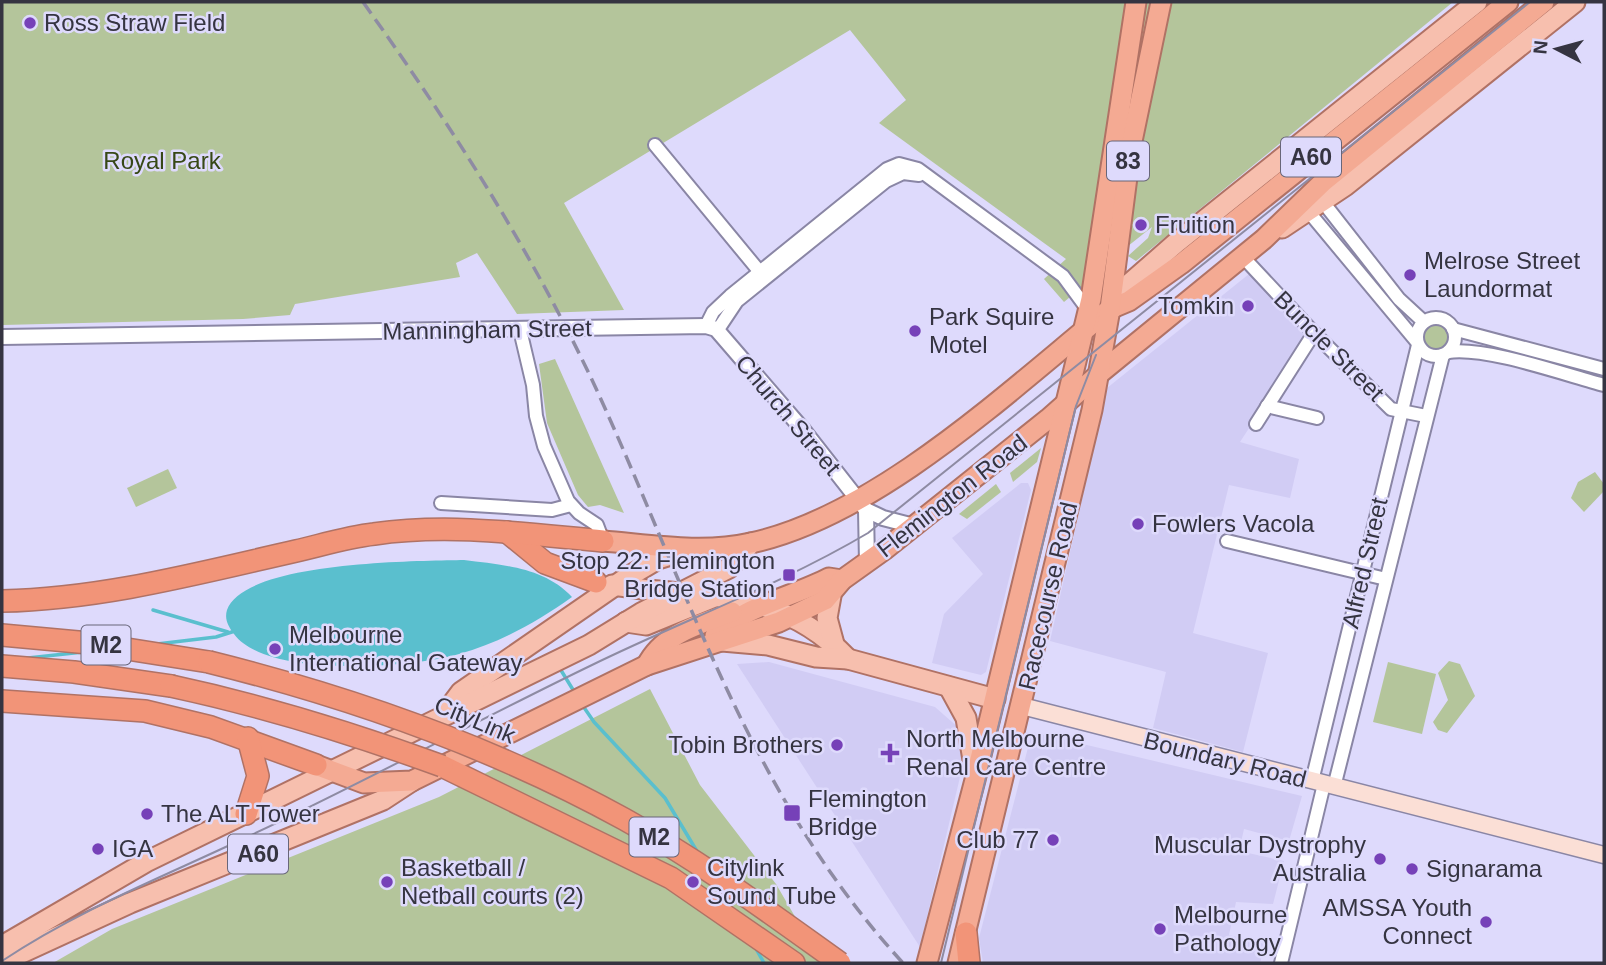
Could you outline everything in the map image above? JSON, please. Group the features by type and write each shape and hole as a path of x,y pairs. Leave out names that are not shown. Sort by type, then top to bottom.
{"highway":[{"name":"83","path":"1083,331 1113,146 1126,86 1136,2"},
{"name":"83","path":"1112,309 1129,156 1161,2"},
{"name":"Flemington Road","path":"751,543 861,504 935,450 1112,309 1129,302 1181,264 1508,2"},
{"name":"Flemington Road","path":"412,781 647,665 790,617 836,588 1243,257 1324,182 1533,23 1544,2"},
{"name":"Racecourse Road","path":"958,963 1022,706 1100,373 1112,309"},
{"name":"Racecourse Road","path":"927,963 995,699 1083,331"},
{"path":"2,601 70,597 151,584 377,533 452,528 691,549 751,543"},
{"path":"507,532 545,564 606,584"},
{"name":"A60","path":"715,642 722,627 735,623 756,609 829,578 836,588"},
{"name":"A60","path":"647,665 656,648 668,640 734,612 756,609"},
{"name":"CityLink","path":"2,635 102,644 209,662 365,704 452,737 625,820 682,854 840,963"},
{"name":"M2","path":"2,666 74,672 235,701 345,731 442,766 671,878 794,963"},
{"name":"Boundary Road","path":"995,699 1022,706"},
{"path":"2,701 145,711 248,738 365,783 412,781"},
{"path":"246,814 258,776 248,738"},
{"path":"966,933 969,963"}],"main road":[{"name":"Flemington Road","path":"1112,309 1128,285 1176,243 1477,2"},
{"name":"Flemington Road","path":"1264,239 1315,206 1533,23 1575,2"},
{"name":"Flemington Road","path":"442,717 583,647 729,568 751,543"},
{"path":"442,717 461,692 569,618 606,584 655,561 691,549"},
{"path":"606,584 719,595 756,609 790,617 834,643 848,659"},
{"path":"834,643 827,618 836,588"},
{"path":"626,622 646,625 719,595"},
{"name":"Boundary Road","path":"715,642 768,645 816,657 848,659 995,699"},
{"path":"949,687 959,700 966,718 975,780"},
{"name":"Boundary Road","path":"1022,706 1604,855"},
{"name":"A60","path":"2,946 120,876 246,814 323,768 442,717"},
{"name":"A60","path":"2,962 130,904 362,810 412,781"},
{"path":"120,876 130,904"}],"street":[{"path":"656,145 762,275"},
{"path":"711,328 713,312 762,275 890,167 911,169 935,182 1065,278 1088,310"},
{"path":"1315,206 1424,322"},
{"path":"1315,206 1369,286 1429,355 1467,352 1604,384"},
{"name":"Buncle Street","path":"1243,257 1314,333 1391,409 1426,416"},
{"path":"1369,286 1381,277"},
{"path":"1418,344 1418,331 1424,322 1443,319 1453,329 1604,369"},
{"name":"Manningham Street","path":"2,337 711,328"},
{"name":"Church Street","path":"711,328 804,431 861,504"},
{"path":"1446,354 1454,344 1453,329"},
{"path":"520,330 544,446 571,505 597,525 603,541"},
{"path":"1256,424 1314,333"},
{"path":"1499,358 1503,343"},
{"name":"Alfred Street","path":"1281,963 1324,784 1363,573 1418,344"},
{"name":"Alfred Street","path":"1324,784 1386,579 1426,416 1446,354"},
{"path":"1267,407 1317,418"},
{"path":"441,503 552,510 571,505"},
{"path":"861,504 880,517 914,526"},
{"path":"861,504 867,563"},
{"path":"1227,541 1386,579"}],"shaded area":[{"path":"1254,270 1309,336 1240,442 1299,459 1290,498 1229,485 1193,633 1268,653 1243,752 1153,728 1166,672 1050,641 1107,388"},
{"path":"1021,483 1028,483 1031,490 986,672 981,675 932,663 944,614 983,574 952,538"},
{"path":"464,560 536,573 561,587 572,597 545,615 489,644 437,659 375,666 307,664 276,658 251,648 234,634 227,620 227,610 240,594 265,582 298,573 374,563"},
{"path":"769,662 935,707 960,729 964,760 920,947 737,664"},
{"path":"1032,732 1302,796 1289,841 1244,829 1239,851 1284,861 1273,904 1236,902 1229,935 1265,944 1260,963 983,963 979,938"}],"green space":[{"name":"Royal Park","path":"2,2 1453,2 1136,261 1128,256 1148,238 1152,227 1123,250 1085,268 1083,286 1064,302 1044,279 1066,259 879,123 906,100 850,30 564,203 624,310 517,314 477,253 456,263 460,277 295,304 290,315 243,319 3,325"},
{"path":"1436,325 1444,329 1448,337 1444,345 1436,349 1428,345 1424,337 1428,329"},
{"path":"555,359 624,513 600,505 588,507 578,495 547,423 539,364"},
{"path":"1041,448 1037,462 1013,482 1010,473"},
{"path":"168,469 177,488 136,507 127,488"},
{"path":"1595,472 1604,484 1604,491 1584,512 1571,498 1578,482"},
{"path":"996,484 1001,492 967,519 959,514"},
{"path":"1449,661 1460,664 1475,696 1447,733 1438,730 1433,722 1448,700 1438,673"},
{"path":"1388,662 1436,674 1422,734 1373,722"},
{"path":"650,689 700,785 776,884 822,963 53,963 112,929 439,797"}],"waterway":[{"path":"153,610 228,632"},
{"path":"157,644 216,637 235,631"},
{"path":"28,658 83,652"},
{"path":"559,667 575,693"},
{"path":"583,706 594,722 665,798 698,853"},
{"path":"720,890 731,907"},
{"path":"755,947 764,963"}],"tram line":[{"path":"2,961 122,894 290,816 592,665 766,586 868,533 1530,2"},
{"path":"941,963 1076,406 1096,355"}],"railway":[{"path":"363,2 487,187 568,332 593,382 725,686 761,759 802,829 849,898 903,963"}],"place":[{"name":"Ross Straw Field","path":"30,23"},
{"name":"Fruition","path":"1141,225"},
{"name":"Melrose Street Laundormat","path":"1410,275"},
{"name":"Tomkin","path":"1248,306"},
{"name":"Park Squire Motel","path":"915,331"},
{"name":"Fowlers Vacola","path":"1138,524"},
{"name":"Stop 22: Flemington Bridge Station","path":"789,575"},
{"name":"Melbourne International Gateway","path":"275,649"},
{"name":"Tobin Brothers","path":"837,745"},
{"name":"North Melbourne Renal Care Centre","path":"890,753"},
{"name":"Flemington Bridge","path":"792,813"},
{"name":"The ALT Tower","path":"147,814"},
{"name":"Club 77","path":"1053,840"},
{"name":"IGA","path":"98,849"},
{"name":"Muscular Dystrophy Australia","path":"1380,859"},
{"name":"Signarama","path":"1412,869"},
{"name":"Basketball / Netball courts (2)","path":"387,882"},
{"name":"Citylink Sound Tube","path":"693,882"},
{"name":"AMSSA Youth Connect","path":"1486,922"},
{"name":"Melbourne Pathology","path":"1160,929"}]}
